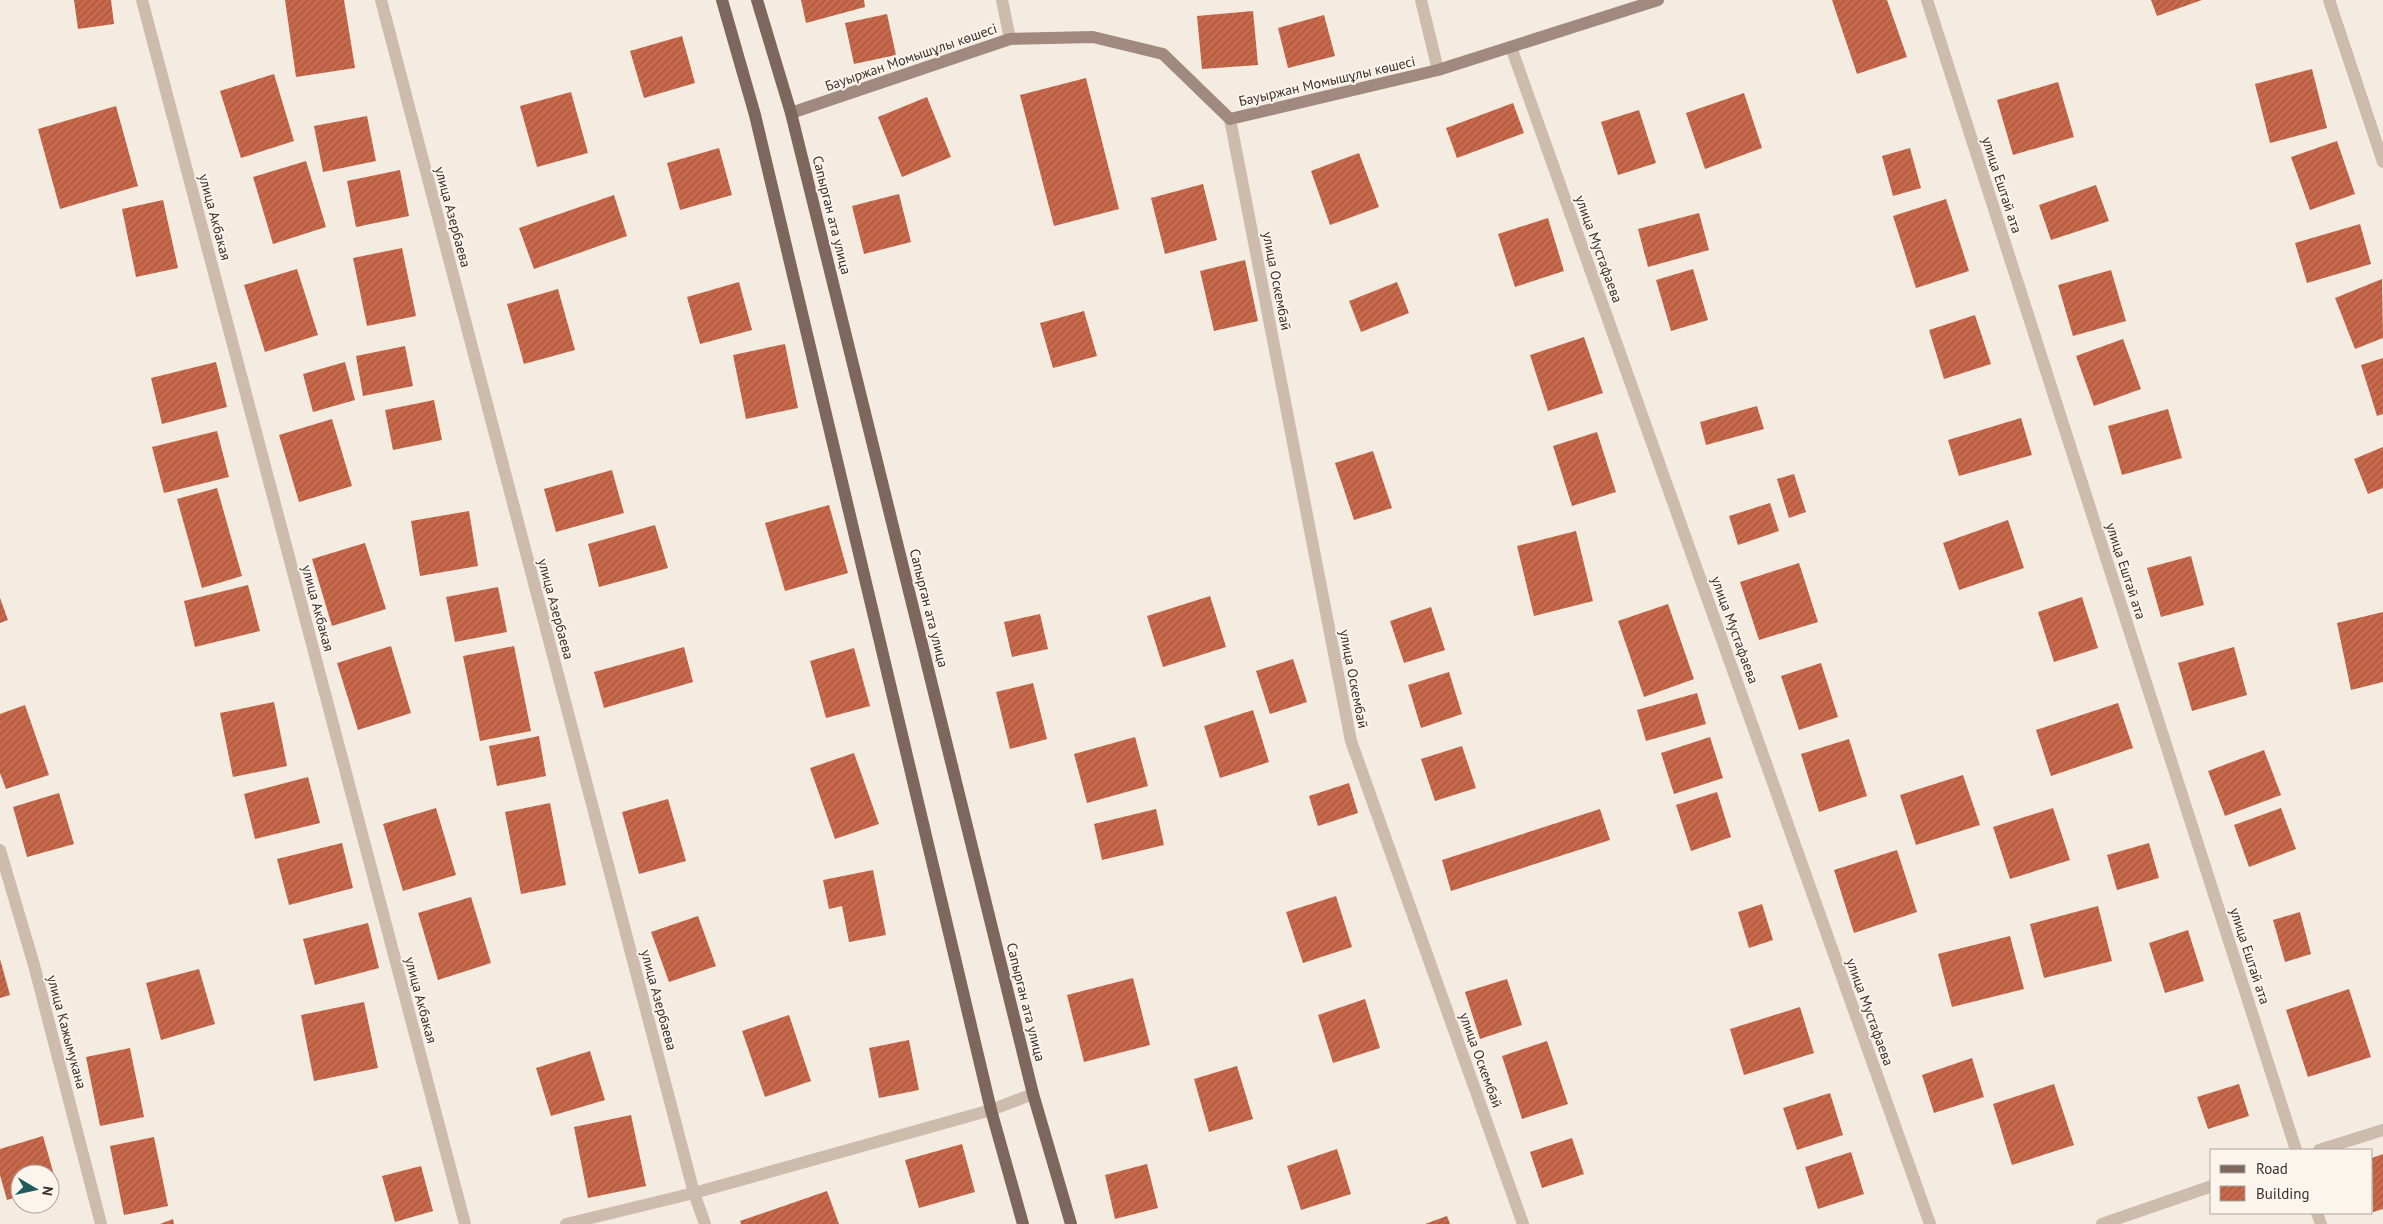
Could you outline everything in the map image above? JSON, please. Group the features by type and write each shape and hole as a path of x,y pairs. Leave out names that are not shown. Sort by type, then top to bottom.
{"main road":[{"path":"722,0 757,124 991,1110 1023,1224"},
{"name":"Сапырган ата улица","path":"757,0 791,113 1033,1094 1071,1224"}],"street":[{"name":"улица Акбакая","path":"142,0 465,1224"},
{"name":"улица Азербаева","path":"381,0 694,1193 705,1224"},
{"path":"1002,0 1010,39"},
{"path":"1421,0 1438,70"},
{"name":"Бауыржан Момышұлы көшесі","path":"791,113 1010,39 1093,38 1163,54 1230,119 1438,70 1658,0"},
{"name":"улица Ештай ата","path":"1927,0 2296,1149"},
{"path":"2329,0 2383,162"},
{"name":"улица Мустафаева","path":"1511,47 1930,1224"},
{"name":"улица Оскембай","path":"1230,119 1351,741 1523,1224"},
{"name":"улица Кажымукана","path":"0,850 34,965 101,1224"},
{"path":"566,1224 694,1193 991,1110 1033,1094"},
{"path":"2322,1149 2383,1130"},
{"path":"2102,1224 2210,1187"}],"building":[{"path":"74,0 111,0 114,24 78,29"},
{"path":"285,0 344,0 355,68 296,77"},
{"path":"801,0 864,0 865,7 806,23"},
{"path":"1832,0 1887,0 1907,57 1857,74"},
{"path":"2151,0 2202,0 2157,16"},
{"path":"1253,11 1258,65 1202,69 1197,16"},
{"path":"887,14 896,55 854,64 845,23"},
{"path":"1324,15 1335,56 1288,68 1278,28"},
{"path":"682,36 695,83 644,98 630,51"},
{"path":"2312,69 2327,128 2270,143 2255,84"},
{"path":"274,74 294,141 241,158 220,91"},
{"path":"1086,78 1119,209 1054,226 1020,95"},
{"path":"2058,82 2074,137 2013,155 1997,100"},
{"path":"571,92 588,153 537,167 520,106"},
{"path":"1744,93 1762,148 1705,169 1686,113"},
{"path":"927,97 951,157 902,177 878,117"},
{"path":"1513,103 1524,133 1457,158 1446,128"},
{"path":"116,106 138,186 60,209 38,129"},
{"path":"1639,110 1656,163 1618,175 1601,122"},
{"path":"367,116 376,161 323,172 314,126"},
{"path":"2337,141 2355,194 2310,210 2291,157"},
{"path":"719,148 732,195 680,210 667,163"},
{"path":"1910,148 1921,188 1893,196 1882,156"},
{"path":"1359,153 1379,207 1330,225 1311,171"},
{"path":"306,161 326,227 273,244 253,177"},
{"path":"400,170 409,216 356,227 347,181"},
{"path":"1203,184 1217,240 1165,254 1151,198"},
{"path":"2096,185 2109,221 2051,240 2039,205"},
{"path":"899,194 911,242 864,254 852,206"},
{"path":"614,195 627,236 534,269 519,228"},
{"path":"1946,199 1969,271 1916,288 1893,216"},
{"path":"163,200 178,268 136,277 122,209"},
{"path":"1699,213 1709,250 1648,267 1638,229"},
{"path":"1548,218 1564,271 1515,287 1498,234"},
{"path":"2360,224 2371,264 2307,283 2295,243"},
{"path":"402,248 416,316 367,326 353,258"},
{"path":"1245,260 1258,321 1214,331 1200,271"},
{"path":"297,269 318,335 265,352 244,285"},
{"path":"1693,269 1708,320 1671,331 1656,280"},
{"path":"2111,270 2126,321 2073,336 2058,285"},
{"path":"2382,279 2383,338 2355,349 2335,298"},
{"path":"739,282 752,330 700,344 687,297"},
{"path":"1397,282 1409,313 1361,332 1349,301"},
{"path":"558,289 575,350 524,364 507,304"},
{"path":"1084,311 1097,356 1053,368 1040,323"},
{"path":"1975,315 1991,364 1944,379 1929,330"},
{"path":"1584,337 1603,393 1548,411 1530,355"},
{"path":"2123,339 2141,389 2094,406 2076,356"},
{"path":"785,344 798,408 746,419 733,355"},
{"path":"405,346 413,386 363,396 356,356"},
{"path":"2383,358 2383,414 2377,416 2361,365"},
{"path":"216,362 227,407 162,424 151,378"},
{"path":"345,362 355,400 313,412 303,374"},
{"path":"434,400 442,440 393,450 385,410"},
{"path":"1757,406 1764,429 1706,445 1700,422"},
{"path":"2168,409 2182,458 2122,475 2108,426"},
{"path":"2021,418 2032,455 1959,476 1948,440"},
{"path":"332,419 352,486 299,502 279,435"},
{"path":"217,431 229,477 164,493 152,447"},
{"path":"1597,432 1616,492 1572,506 1553,446"},
{"path":"2383,447 2383,488 2368,494 2354,459"},
{"path":"1373,451 1392,508 1354,520 1335,463"},
{"path":"612,470 624,513 556,532 544,489"},
{"path":"1794,474 1806,512 1789,518 1777,479"},
{"path":"217,488 242,576 202,588 177,499"},
{"path":"1770,503 1779,531 1738,545 1729,516"},
{"path":"829,505 848,573 785,591 765,523"},
{"path":"469,511 478,566 420,576 411,521"},
{"path":"2008,520 2024,568 1959,590 1943,543"},
{"path":"655,525 668,568 599,587 588,544"},
{"path":"1576,531 1593,601 1534,616 1517,546"},
{"path":"365,543 386,609 332,626 312,559"},
{"path":"2191,556 2204,605 2161,617 2147,568"},
{"path":"1799,563 1818,622 1759,640 1740,582"},
{"path":"248,585 260,631 195,647 184,601"},
{"path":"498,587 507,632 455,642 446,597"},
{"path":"1210,596 1226,647 1163,667 1147,616"},
{"path":"2082,597 2098,648 2054,662 2038,612"},
{"path":"0,598 8,620 0,623"},
{"path":"1668,604 1694,679 1644,697 1618,621"},
{"path":"1431,607 1445,650 1404,663 1390,621"},
{"path":"2383,612 2383,682 2351,690 2337,623"},
{"path":"1040,614 1048,649 1012,657 1004,622"},
{"path":"391,646 411,713 358,730 337,663"},
{"path":"514,646 531,731 480,741 463,656"},
{"path":"684,647 693,682 604,708 594,672"},
{"path":"2234,647 2247,695 2192,711 2178,663"},
{"path":"854,648 870,706 826,718 810,661"},
{"path":"1293,659 1307,702 1270,714 1256,671"},
{"path":"1821,663 1838,717 1799,730 1781,676"},
{"path":"1449,672 1462,714 1421,728 1408,685"},
{"path":"1033,683 1047,739 1010,749 996,692"},
{"path":"1697,693 1706,724 1646,741 1637,710"},
{"path":"274,702 287,766 233,777 220,713"},
{"path":"2118,703 2133,748 2051,776 2036,730"},
{"path":"25,705 49,775 6,789 0,773 0,714"},
{"path":"1253,710 1269,762 1220,778 1204,726"},
{"path":"539,736 546,776 497,786 489,746"},
{"path":"1135,737 1148,786 1087,803 1074,754"},
{"path":"1710,737 1723,778 1674,794 1661,753"},
{"path":"1849,739 1867,796 1819,812 1801,754"},
{"path":"1462,746 1476,788 1435,801 1421,759"},
{"path":"2264,750 2281,795 2225,816 2208,771"},
{"path":"854,753 879,824 835,839 810,768"},
{"path":"1963,775 1980,825 1916,845 1900,795"},
{"path":"308,777 320,823 255,839 244,794"},
{"path":"1349,783 1358,813 1318,826 1309,796"},
{"path":"1717,792 1731,837 1691,851 1676,805"},
{"path":"59,793 74,844 27,857 13,807"},
{"path":"668,799 686,861 639,874 622,812"},
{"path":"550,803 566,885 521,894 505,812"},
{"path":"436,808 456,875 403,891 383,824"},
{"path":"2053,808 2070,860 2010,879 1993,827"},
{"path":"2281,808 2296,849 2249,867 2234,825"},
{"path":"1156,809 1164,845 1102,860 1094,824"},
{"path":"1600,809 1610,840 1451,891 1442,860"},
{"path":"342,843 353,888 289,905 277,859"},
{"path":"2149,843 2159,878 2117,890 2107,855"},
{"path":"1897,850 1917,912 1854,933 1834,870"},
{"path":"873,870 886,935 849,942 842,906 829,909 823,880"},
{"path":"1336,896 1352,947 1303,963 1286,912"},
{"path":"471,897 491,963 438,980 418,913"},
{"path":"1762,904 1773,940 1749,948 1738,912"},
{"path":"2098,906 2112,961 2044,978 2030,924"},
{"path":"2300,912 2311,954 2285,962 2273,920"},
{"path":"698,916 716,966 669,982 651,932"},
{"path":"368,923 379,968 315,985 303,939"},
{"path":"2188,930 2204,981 2165,993 2149,943"},
{"path":"2010,936 2024,989 1952,1007 1938,954"},
{"path":"0,959 10,995 0,998"},
{"path":"199,969 215,1024 161,1040 146,983"},
{"path":"1133,978 1150,1045 1084,1062 1067,995"},
{"path":"1507,979 1522,1025 1480,1039 1465,992"},
{"path":"2349,989 2371,1057 2308,1077 2286,1010"},
{"path":"1365,999 1380,1048 1333,1063 1318,1015"},
{"path":"364,1002 378,1068 314,1081 301,1015"},
{"path":"1800,1007 1814,1053 1744,1075 1730,1029"},
{"path":"789,1015 811,1081 765,1097 742,1031"},
{"path":"909,1040 919,1090 879,1098 869,1048"},
{"path":"1547,1041 1568,1104 1522,1119 1502,1056"},
{"path":"130,1048 144,1117 100,1126 86,1057"},
{"path":"590,1051 605,1100 551,1116 536,1068"},
{"path":"1972,1058 1984,1097 1934,1113 1922,1075"},
{"path":"1237,1066 1253,1119 1209,1132 1194,1079"},
{"path":"2054,1084 2074,1145 2012,1165 1993,1104"},
{"path":"2239,1084 2249,1116 2208,1129 2197,1097"},
{"path":"1830,1093 1843,1135 1797,1150 1783,1108"},
{"path":"631,1115 646,1186 588,1198 574,1127"},
{"path":"43,1136 51,1164 10,1164 10,1199 7,1200 0,1175 0,1149"},
{"path":"154,1137 168,1206 124,1215 110,1146"},
{"path":"1572,1138 1584,1174 1542,1188 1530,1152"},
{"path":"962,1144 975,1192 919,1208 905,1160"},
{"path":"1337,1149 1351,1194 1301,1210 1287,1166"},
{"path":"1851,1152 1864,1194 1818,1209 1805,1167"},
{"path":"2383,1154 2383,1209 2373,1212 2373,1158"},
{"path":"1147,1164 1158,1208 1115,1219 1105,1175"},
{"path":"421,1166 433,1211 395,1222 382,1176"},
{"path":"827,1191 839,1224 741,1224 740,1221"},
{"path":"1447,1216 1450,1224 1425,1224"},
{"path":"173,1219 174,1224 160,1224"}]}
